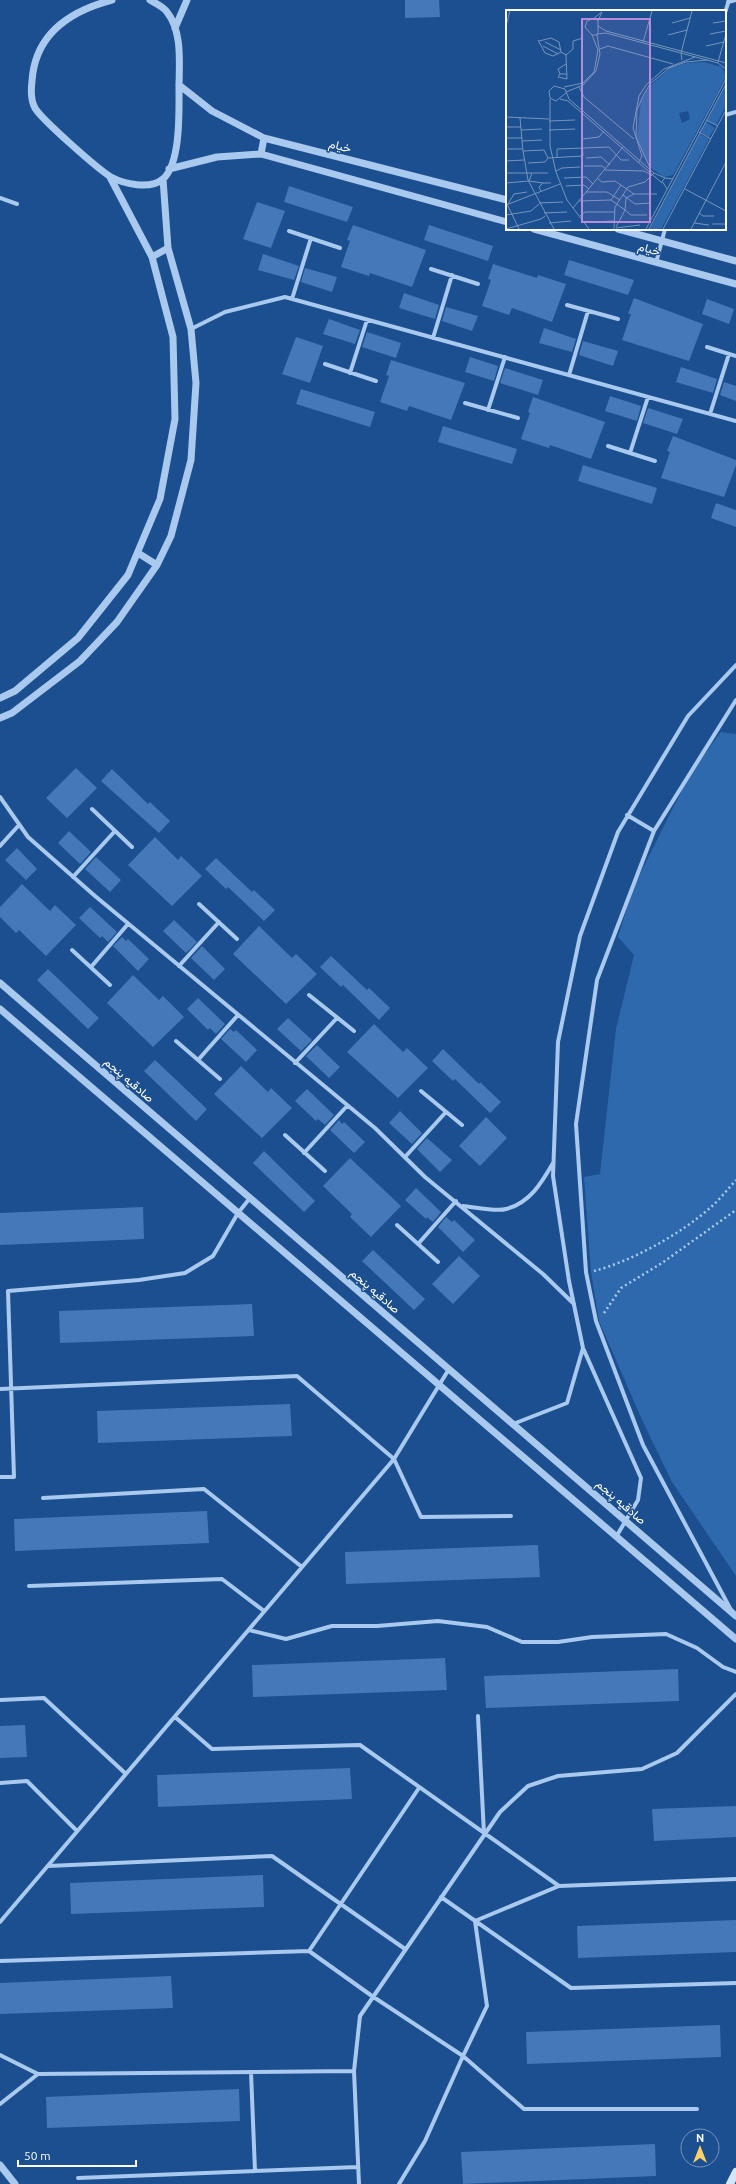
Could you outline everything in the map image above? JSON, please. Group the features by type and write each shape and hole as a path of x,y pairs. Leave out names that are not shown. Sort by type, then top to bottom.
{"main road":[{"path":"730,2184 736,2172"}],"street":[{"path":"0,698 15,691 78,638 128,575 160,499 175,419 173,337 152,256 110,177 53,127 34,108 31,92 33,65 41,46 61,22 95,4 112,0"},
{"path":"110,177 128,183 146,185 163,179 169,170 178,142 179,57 175,28 167,11 150,0"},
{"path":"175,28 187,0"},
{"path":"728,1 736,0"},
{"name":"خیام","path":"179,85 212,111 264,138 506,200"},
{"path":"726,115 736,112"},
{"path":"261,154 264,138"},
{"path":"169,170 217,157 261,154 506,222"},
{"path":"0,718 12,713 80,661 118,622 156,565 171,536 191,460 196,383 191,330 168,248 163,179"},
{"path":"0,198 17,204"},
{"name":"خیام","path":"538,230 736,284"},
{"name":"خیام","path":"622,230 736,261"},
{"path":"656,262 665,230"},
{"path":"290,231 340,248"},
{"path":"292,299 312,238"},
{"path":"152,256 168,248"},
{"path":"431,268 478,284"},
{"path":"434,338 452,275"},
{"path":"191,330 224,312 285,297 736,421"},
{"path":"567,305 618,319"},
{"path":"570,375 588,311"},
{"path":"350,373 367,320"},
{"path":"707,347 736,356"},
{"path":"710,414 729,354"},
{"path":"488,410 505,357"},
{"path":"325,364 376,382"},
{"path":"630,453 648,397"},
{"path":"466,403 518,418"},
{"path":"608,446 655,461"},
{"path":"138,553 156,565"},
{"path":"616,1537 638,1500 641,1478 583,1348 574,1304 553,1176 558,1042 580,936 618,832 688,716 736,665"},
{"path":"735,1615 643,1445 596,1321 586,1272 576,1124 597,980 654,831 736,700"},
{"path":"0,797 28,837 73,877 375,1128 405,1157 543,1274 574,1304"},
{"path":"92,810 132,847"},
{"path":"627,816 654,831"},
{"path":"0,846 19,825"},
{"path":"73,877 115,831"},
{"path":"199,904 237,939"},
{"path":"179,966 219,922"},
{"path":"91,967 128,924"},
{"path":"72,950 110,985"},
{"name":"صادقیه پنجم","path":"0,983 735,1615"},
{"path":"309,995 354,1031"},
{"path":"0,1009 736,1640"},
{"path":"198,1060 238,1015"},
{"path":"295,1063 337,1018"},
{"path":"176,1041 220,1079"},
{"path":"421,1091 462,1125"},
{"path":"304,1153 347,1106"},
{"path":"405,1157 446,1112"},
{"path":"285,1136 324,1170"},
{"path":"462,1206 505,1210 526,1200 540,1186 553,1163"},
{"path":"0,1477 14,1477 8,1290 139,1280 185,1273 213,1256 238,1213 250,1198"},
{"path":"418,1244 456,1201"},
{"path":"397,1225 438,1262"},
{"path":"513,1424 567,1403 583,1348"},
{"path":"0,1922 394,1459 449,1369"},
{"path":"0,1389 297,1376 394,1459 421,1517 511,1516"},
{"path":"43,1498 204,1489 302,1567"},
{"path":"29,1586 222,1579 264,1611"},
{"path":"249,1630 286,1639 332,1626 377,1626 438,1621 486,1627 522,1642 558,1642 592,1637 666,1634 697,1648 723,1667 736,1672"},
{"path":"359,2184 354,2071 360,2016 372,1996 500,1812 528,1786 558,1776 642,1770 677,1753 736,1694"},
{"path":"0,1700 44,1698 126,1774"},
{"path":"478,1716 484,1835"},
{"path":"175,1717 212,1749 360,1745 484,1835 559,1886"},
{"path":"0,1783 27,1782 77,1831"},
{"path":"309,1951 419,1788"},
{"path":"48,1866 272,1856 405,1949"},
{"path":"475,1921 559,1886 736,1879"},
{"path":"441,1897 571,1988 736,1984"},
{"path":"399,2184 425,2141 487,2006 475,1921"},
{"path":"0,1961 309,1951 372,1996 463,2056 524,2109 697,2109"},
{"path":"0,2055 38,2074 354,2071"},
{"path":"251,2072 255,2170"},
{"path":"0,2104 38,2074"},
{"path":"0,2165 15,2184"},
{"path":"78,2178 358,2167"}],"path":[{"path":"586,1272 618,1265 664,1241 711,1207 736,1180"},
{"path":"596,1321 599,1321 621,1288 662,1263 736,1210"}],"shaded area":[{"path":"721,732 736,734 736,1576 672,1482 643,1422 599,1321 591,1272 584,1177 600,1174 616,1029 634,955 618,937 633,888 691,772"}],"building":[{"path":"405,0 439,0 440,17 405,18"},
{"path":"289,186 353,207 347,222 284,202"},
{"path":"257,202 285,211 271,248 243,239"},
{"path":"353,225 426,250 412,287 370,273 369,276 341,267 350,241 347,240"},
{"path":"429,225 493,246 488,261 424,240"},
{"path":"263,254 299,266 294,280 258,270"},
{"path":"569,260 634,280 628,295 564,275"},
{"path":"493,264 537,278 538,275 566,284 552,322 512,308 509,315 482,306 491,280 488,279"},
{"path":"305,268 337,277 332,292 301,282"},
{"path":"404,293 439,305 435,319 399,308"},
{"path":"634,298 703,324 689,361 622,340 631,314 628,314"},
{"path":"707,299 734,309 729,324 702,314"},
{"path":"446,307 478,316 472,331 442,321"},
{"path":"329,319 360,330 355,344 323,334"},
{"path":"544,328 576,339 572,352 539,343"},
{"path":"367,332 401,343 396,358 362,347"},
{"path":"296,337 323,346 310,383 282,374"},
{"path":"583,341 618,351 613,366 579,355"},
{"path":"470,357 498,366 494,381 465,372"},
{"path":"391,360 465,383 451,420 409,406 407,411 380,402 389,376 386,375"},
{"path":"681,367 717,379 713,393 676,382"},
{"path":"505,368 543,380 538,395 500,383"},
{"path":"724,382 736,386 736,401 720,395"},
{"path":"301,389 375,412 370,427 296,404"},
{"path":"610,396 641,406 637,421 605,411"},
{"path":"533,397 605,422 591,459 550,445 549,448 521,439 530,413 528,412"},
{"path":"648,408 683,419 677,434 643,423"},
{"path":"443,426 517,449 512,464 438,442"},
{"path":"673,436 736,460 736,465 724,497 661,478 670,452 667,451"},
{"path":"583,465 657,488 652,504 578,481"},
{"path":"716,503 736,510 736,527 711,518"},
{"path":"76,768 97,788 67,818 46,798"},
{"path":"112,769 148,804 150,802 170,821 159,833 101,781"},
{"path":"69,831 91,852 80,864 58,843"},
{"path":"155,837 178,860 181,856 202,876 172,906 128,865"},
{"path":"17,848 37,869 26,880 5,860"},
{"path":"96,857 121,880 110,892 85,869"},
{"path":"216,858 252,892 254,890 275,910 264,921 228,887 226,889 205,869"},
{"path":"22,884 50,911 55,905 76,925 46,956 19,930 16,933 0,917 0,907"},
{"path":"90,907 117,932 108,942 102,936 100,938 79,918"},
{"path":"174,920 197,942 186,953 163,931"},
{"path":"259,926 292,958 296,954 317,974 286,1004 233,954"},
{"path":"122,937 126,941 128,939 149,959 138,971 113,946"},
{"path":"202,946 225,969 214,980 191,958"},
{"path":"331,956 367,990 369,988 390,1008 379,1020 343,985 341,987 320,967"},
{"path":"48,969 99,1018 88,1029 37,980"},
{"path":"133,975 159,1000 163,996 184,1017 153,1047 107,1003"},
{"path":"198,998 225,1024 216,1034 210,1028 208,1030 187,1009"},
{"path":"288,1018 312,1040 301,1051 277,1029"},
{"path":"374,1024 403,1052 407,1048 428,1068 398,1098 347,1052"},
{"path":"230,1029 234,1032 236,1030 257,1050 246,1062 221,1039"},
{"path":"317,1045 340,1067 329,1078 306,1056"},
{"path":"443,1049 479,1084 480,1082 501,1102 490,1113 455,1079 453,1081 432,1061"},
{"path":"155,1060 207,1109 196,1121 144,1071"},
{"path":"241,1066 268,1092 271,1088 292,1108 262,1138 214,1094"},
{"path":"307,1089 334,1115 325,1125 318,1119 316,1121 295,1101"},
{"path":"400,1111 422,1133 412,1144 389,1123"},
{"path":"486,1117 507,1138 480,1166 459,1146"},
{"path":"339,1120 342,1124 344,1122 365,1142 354,1153 330,1130"},
{"path":"427,1138 452,1160 440,1172 417,1149"},
{"path":"264,1151 315,1201 304,1212 253,1163"},
{"path":"350,1158 401,1206 371,1237 350,1217 352,1214 323,1186"},
{"path":"416,1188 441,1212 433,1222 427,1217 426,1219 405,1200"},
{"path":"143,1207 144,1239 0,1245 0,1213"},
{"path":"446,1217 452,1222 454,1220 475,1240 463,1252 438,1227"},
{"path":"373,1250 425,1299 414,1310 362,1261"},
{"path":"459,1256 480,1276 453,1304 432,1284"},
{"path":"252,1304 254,1336 60,1343 59,1311"},
{"path":"290,1404 292,1436 98,1443 97,1411"},
{"path":"207,1511 209,1543 15,1551 14,1519"},
{"path":"538,1545 540,1577 346,1584 345,1552"},
{"path":"445,1658 447,1690 253,1697 252,1665"},
{"path":"678,1669 679,1701 486,1708 484,1676"},
{"path":"25,1725 27,1757 0,1758 0,1726"},
{"path":"350,1768 352,1799 158,1807 157,1775"},
{"path":"736,1806 736,1837 654,1841 652,1809"},
{"path":"263,1875 264,1907 71,1914 70,1883"},
{"path":"736,1920 736,1952 578,1958 577,1926"},
{"path":"171,1976 173,2008 0,2014 0,1983"},
{"path":"720,2025 721,2057 527,2064 526,2032"},
{"path":"239,2089 240,2121 47,2128 46,2097"},
{"path":"655,2144 656,2176 463,2184 461,2152"}]}
